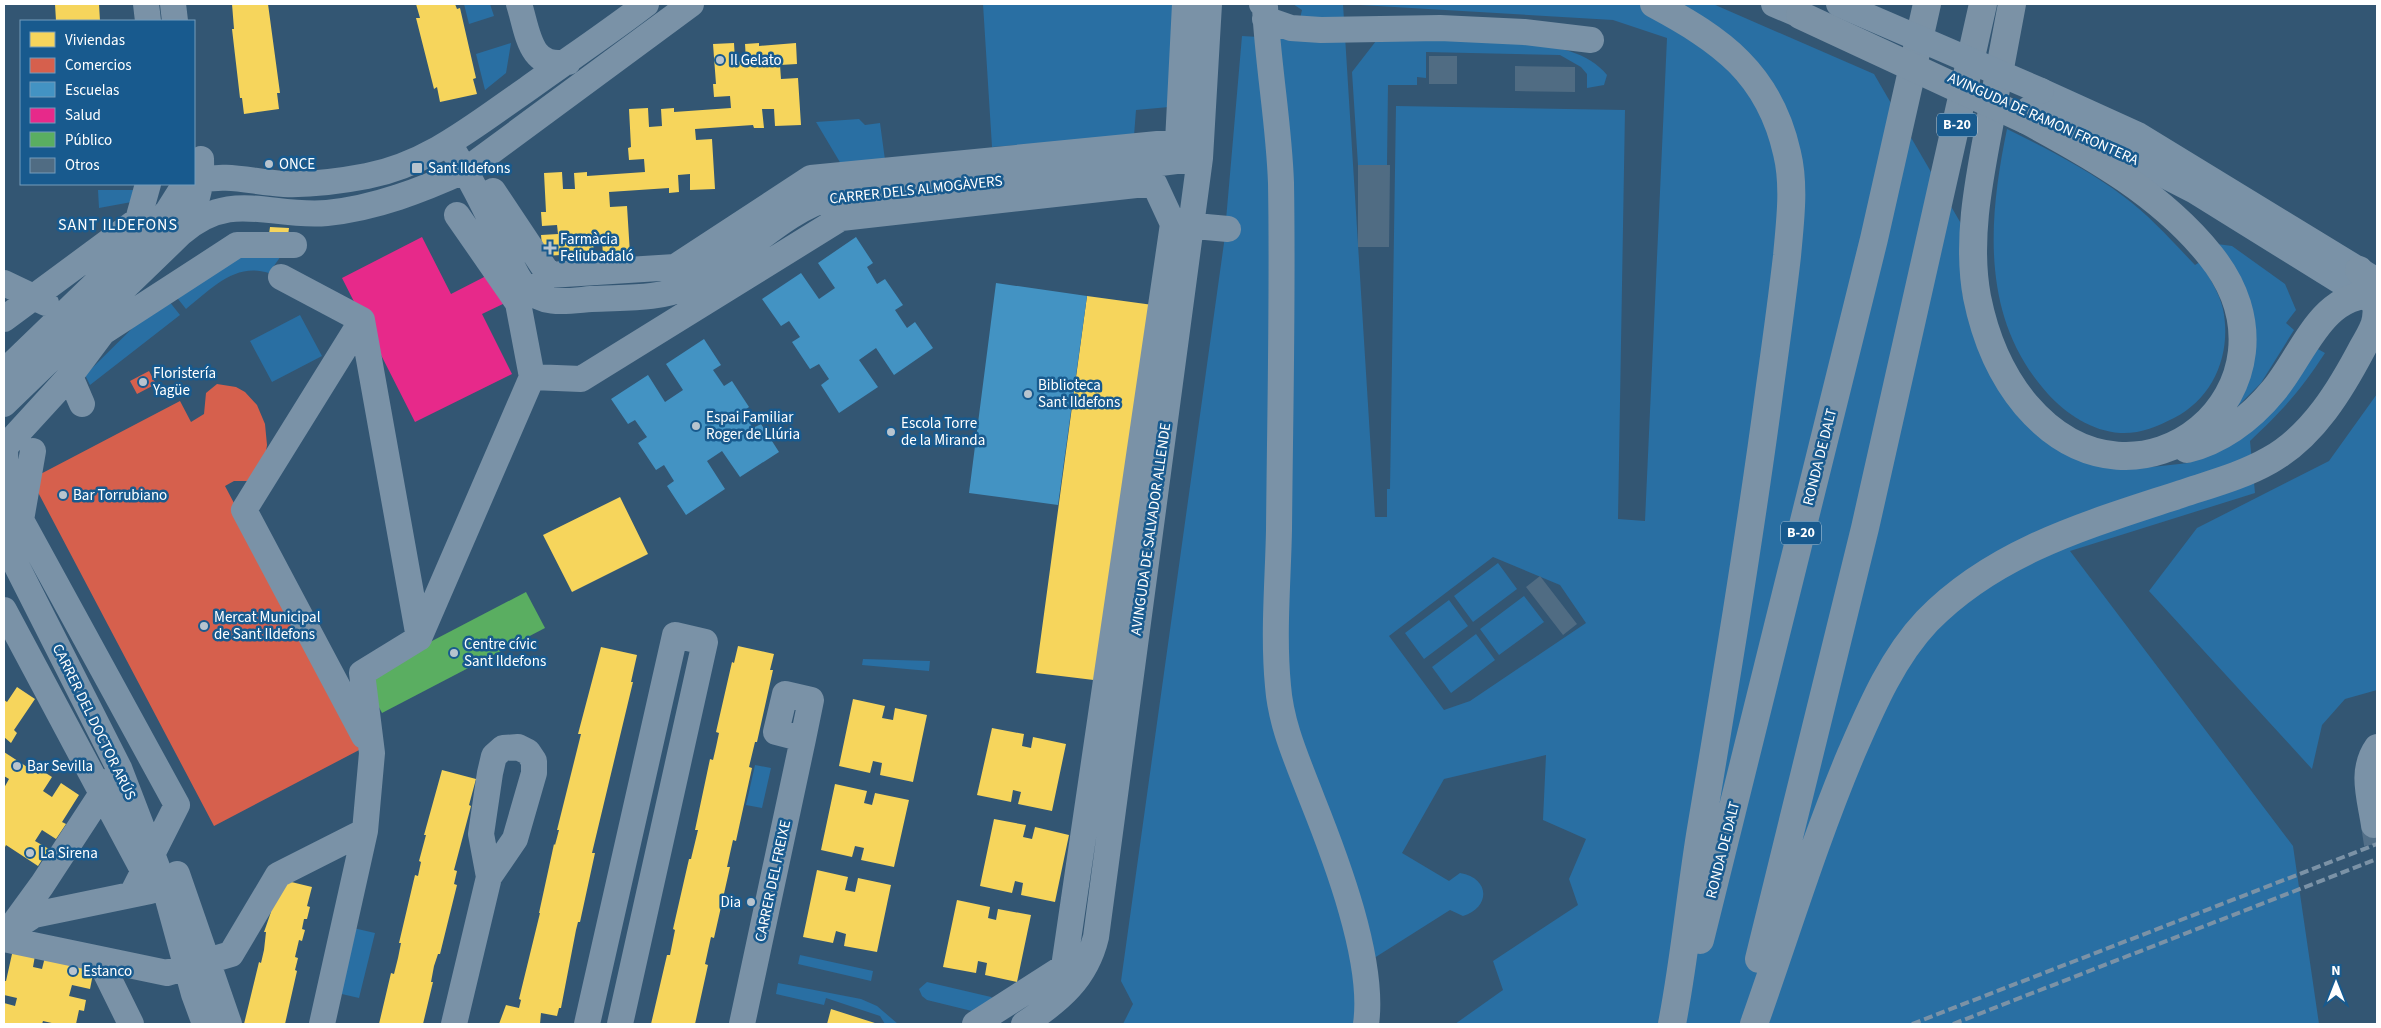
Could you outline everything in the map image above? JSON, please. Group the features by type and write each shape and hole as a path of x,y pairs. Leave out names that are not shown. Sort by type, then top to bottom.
{"highway":[{"path":"1654,4 1696,27 1724,46 1748,72 1764,93 1775,116 1786,150 1791,180 1790,230 1765,423 1676,1018"},
{"name":"RONDA DE DALT","path":"1676,1018 1874,239 1928,4"},
{"name":"B-20","path":"1745,1024 1763,976 1984,4"},
{"path":"1754,1024 1763,976 1862,727 1889,673 1926,622 1958,592 1996,567 2040,544 2088,524 2241,474 2272,459 2290,446 2318,418 2365,361 2376,321 2372,292 2345,301 2323,318 2303,345 2276,389 2248,418 2229,431 2190,448 2170,453 2132,456 2096,452 2062,438 2037,418 2016,394 1998,364 1986,334 1977,297 1973,261 1975,216 1987,135 2012,4"},
{"path":"1800,15 2031,106 2115,172 2156,201 2186,228 2211,256 2235,300 2241,328 2242,344 2236,377 2230,393 2207,424 2188,439 2162,450 2132,456"}],"street":[{"path":"146,4 148,20"},
{"path":"173,4 175,20"},
{"path":"519,4 532,44 538,56 542,60 553,64 568,62"},
{"path":"195,176 229,176 285,184 326,182 359,177 410,163 449,144 568,62 646,4"},
{"path":"85,323 180,233 196,219 211,212 228,208 249,208 287,212 326,213 388,201 428,187 466,170 691,4"},
{"path":"533,290 675,267 811,178 1178,142 1184,4"},
{"name":"AVINGUDA DE SALVADOR ALLENDE","path":"1024,1024 1074,984 1092,955 1096,936 1182,225 1200,158 1207,66 1209,4"},
{"path":"1774,4 1800,15"},
{"name":"AVINGUDA DE RAMON FRONTERA","path":"1839,4 2195,191 2372,292"},
{"path":"1264,11 1291,28 1320,30 1440,28 1524,32 1591,40"},
{"path":"1264,11 1281,181 1276,639 1278,688 1287,736 1327,834 1344,884 1363,964 1367,992 1366,1024"},
{"name":"CARRER DELS ALMOGÀVERS","path":"449,144 466,170 518,277 545,300 556,302 655,295 687,287 709,275 802,209 821,200 833,197 1073,174 1200,158"},
{"path":"195,177 220,200 249,208"},
{"path":"532,377 581,379 841,218 1154,183 1182,225 1064,968 975,1024"},
{"path":"14,307 138,220 148,185"},
{"path":"5,936 34,915 151,872 177,805 9,530 5,447 70,376 85,323 149,232 187,185"},
{"path":"180,233 193,213 194,185"},
{"path":"322,1024 365,831 372,753 362,673 419,638 532,377 533,290 492,191"},
{"path":"458,215 533,290"},
{"path":"1182,225 1228,229"},
{"path":"4,372 53,339 236,245 294,245"},
{"path":"281,277 362,320"},
{"path":"4,283 14,307 53,339"},
{"path":"14,307 85,323"},
{"path":"362,320 419,638"},
{"path":"362,320 244,510 372,753"},
{"path":"4,404 53,339"},
{"path":"70,376 82,404"},
{"path":"9,530 33,451"},
{"name":"CARRER DEL DOCTOR ARÚS","path":"9,530 119,768 151,872 188,967 205,1024"},
{"path":"4,610 102,793 151,872 188,967 229,1024"},
{"path":"587,1024 675,635 705,642 620,1024"},
{"name":"CARRER DEL FREIXE","path":"742,1024 803,738"},
{"path":"2374,825 2366,775 2370,758 2377,747"},
{"path":"5,936 119,768"},
{"path":"5,936 98,959 188,967 231,954 278,876 365,831"},
{"path":"454,1024 489,878"},
{"path":"98,959 131,1024"},
{"path":"186,1024 188,967"}],"shaded area":[{"path":"464,4 490,4 494,16 469,24"},
{"path":"983,4 1176,4 1169,107 1136,110 1134,136 992,147"},
{"path":"1293,4 1343,4 1713,4 1874,74 1963,227 1962,292 1977,344 2106,464 2152,467 2188,463 2227,445 2316,348 2325,353 2290,400 2250,441 2255,493 2070,551 2293,846 2319,1024 1455,1024 1503,990 1493,961 1578,905 1569,879 1586,839 1543,820 1546,755 1444,779 1402,853 1449,881 1460,873 1470,876 1482,886 1482,900 1479,906 1472,912 1463,916 1450,910 1371,960 1379,1000 1377,1024 1123,1024 1133,1004 1121,981 1224,243 1242,36 1295,39 1302,10","holes":["1343,4 1613,20 1667,38 1645,521 1618,519 1625,110 1396,106 1390,489 1387,489 1387,517 1375,517","1493,557 1560,585 1586,623 1470,701 1444,710 1389,636"]},
{"path":"1392,38 1546,46 1580,55 1595,64 1607,75 1604,85 1587,88 1587,74 1581,67 1560,55 1426,52 1426,78 1417,77 1417,85 1388,85 1387,165 1358,165 1352,72 1376,41"},
{"path":"511,43 506,73 485,90 476,54"},
{"path":"859,119 865,125 880,123 885,160 841,164 816,122"},
{"path":"2007,129 2081,168 2123,196 2152,220 2195,265 2200,262 2210,279 2223,309 2225,342 2222,358 2217,372 2200,399 2174,418 2141,431 2120,433 2099,429 2071,415 2055,401 2026,365 2010,334 2000,301 1995,268 1996,199"},
{"path":"98,190 137,190 137,201 99,208"},
{"path":"2217,244 2232,246 2285,284 2296,310 2286,323 2294,330 2261,383 2237,407 2251,361 2254,322 2250,304 2242,285"},
{"path":"283,253 269,273 245,271 234,274 214,286 186,309 171,290 204,262"},
{"path":"165,296 180,315 90,385 85,375"},
{"path":"300,315 322,356 272,382 250,341"},
{"path":"2377,394 2377,690 2345,699 2322,725 2312,769 2149,591 2197,528 2329,461"},
{"path":"1498,563 1517,589 1473,622 1454,596"},
{"path":"1524,596 1544,622 1499,655 1480,629"},
{"path":"1449,600 1468,626 1424,659 1405,633"},
{"path":"1476,634 1495,660 1451,693 1432,667"},
{"path":"863,659 930,661 929,671 862,665"},
{"path":"755,765 771,768 762,808 746,805"},
{"path":"349,927 375,933 359,998 333,992"},
{"path":"800,955 873,971 871,981 798,964"},
{"path":"927,982 991,997 995,1000 980,1013 927,1000 922,996 919,989"},
{"path":"778,983 861,999 877,1006 898,1024 885,1024 880,1016 826,998 824,1005 776,994"}],"building: Viviendas":[{"path":"55,4 99,4 100,20 56,20"},
{"path":"232,4 268,4 280,93 277,93 279,109 244,114 242,98 240,98 232,29 234,29"},
{"path":"416,4 455,4 457,9 460,8 476,78 473,79 477,94 440,102 437,87 434,89 416,18 420,18"},
{"path":"734,43 735,61 746,60 745,44 759,43 759,46 796,43 797,64 780,65 781,79 798,78 801,125 775,126 774,109 762,109 764,128 754,128 753,125 695,129 696,140 712,139 715,189 690,190 690,174 678,175 679,192 669,193 669,188 609,192 610,207 627,206 630,254 603,256 602,239 593,239 594,257 580,258 580,254 543,256 541,235 558,234 557,225 542,226 541,212 546,212 544,173 562,172 563,189 575,189 574,173 587,172 587,176 645,172 644,159 629,160 628,148 631,147 629,109 648,108 649,127 662,126 661,109 674,108 674,112 731,108 730,96 714,97 713,84 716,84 713,44"},
{"path":"270,227 289,228 288,236 269,234"},
{"path":"1087,296 1153,305 1102,681 1036,673"},
{"path":"620,497 648,554 572,592 543,535"},
{"path":"738,646 774,654 770,670 773,670 757,742 755,742 749,767 752,768 736,841 733,840 727,867 730,867 714,938 711,937 705,964 708,965 695,1024 651,1024 667,955 670,955 675,930 673,929 689,859 691,859 698,830 695,830 710,759 713,760 719,733 716,732 732,662 734,663"},
{"path":"601,647 637,655 631,682 633,682 592,853 595,853 580,922 578,922 576,930 561,1008 559,1008 557,1016 541,1013 540,1024 499,1024 506,1005 519,1008 521,1000 519,999 540,913 554,844 559,830 557,830 581,734 578,734"},
{"path":"17,687 35,699 14,730 17,733 11,743 4,737 4,700 7,702"},
{"path":"853,699 885,706 882,718 893,720 895,708 927,715 913,782 880,775 882,763 873,761 870,773 839,766"},
{"path":"992,728 1024,734 1022,746 1031,748 1033,737 1066,744 1052,811 1018,804 1021,792 1013,790 1011,802 977,795"},
{"path":"4,752 38,774 41,770 52,777 43,791 52,797 61,783 79,795 62,822 66,824 56,839 42,830 35,841 49,849 38,866 6,845 4,849 4,788 9,779 4,776"},
{"path":"442,770 476,779 454,870 457,871 454,884 457,885 440,954 438,954 434,966 431,982 433,982 423,1024 379,1024 391,973 394,974 398,958 401,943 399,943 415,875 418,876 421,862 419,861 426,835 424,835"},
{"path":"835,784 867,791 864,803 872,805 875,793 909,800 894,867 861,860 864,848 855,846 852,857 821,850"},
{"path":"994,819 1026,825 1023,837 1032,839 1035,827 1069,835 1055,902 1021,895 1023,883 1015,881 1012,893 980,886"},
{"path":"817,870 848,877 845,890 855,892 858,878 891,885 877,952 844,946 846,934 836,931 833,943 803,937"},
{"path":"279,879 312,887 307,906 310,907 307,919 304,919 302,929 305,930 302,941 299,940 295,957 298,958 295,970 297,971 285,1024 244,1024 259,962 261,963 264,950 266,932 264,932 271,912 268,912"},
{"path":"957,900 990,907 988,918 996,920 998,909 1031,915 1017,982 985,975 987,963 978,961 976,973 943,967"},
{"path":"14,945 36,950 33,967 42,969 46,953 94,969 90,989 72,985 69,996 86,1000 84,1011 79,1010 76,1024 56,1024 43,1021 42,1024 4,1024 4,1003 15,1006 17,998 4,995 4,981 6,981"},
{"path":"831,1009 878,1024 827,1024"}],"building: Comercios":[{"name":"Floristería Yagüe","path":"149,371 156,384 137,394 130,381"},
{"name":"Mercat Municipal de Sant Ildefons","path":"217,384 236,387 245,392 257,405 265,424 267,445 264,464 250,481 234,481 225,486 363,748 214,826 31,479 180,401 191,422 204,414 206,393"}],"building: Escuelas":[{"path":"856,237 873,263 867,267 877,284 885,279 903,305 895,310 907,328 915,322 933,348 894,375 876,348 859,360 878,387 839,413 821,385 829,379 819,364 810,369 792,342 800,337 789,321 781,326 762,299 801,273 819,299 835,288 818,263"},
{"name":"Biblioteca Sant Ildefons","path":"996,283 1087,296 1058,505 969,493"},
{"name":"Espai Familiar Roger de Llúria","path":"704,339 721,365 713,370 724,386 732,381 749,407 742,412 753,428 761,424 779,452 740,477 722,451 707,461 725,489 686,515 667,486 674,481 664,465 656,470 638,443 647,437 635,420 628,424 611,399 648,375 665,402 683,390 666,364"}],"building: Salud":[{"path":"422,237 451,294 490,274 505,303 482,314 512,374 415,422 342,278"}],"building: Público":[{"name":"Centre cívic Sant Ildefons","path":"526,592 545,628 382,713 363,677"}],"building: Otros":[{"path":"1429,56 1457,56 1457,84 1429,84"},
{"path":"1515,66 1575,67 1575,92 1515,91"},
{"path":"1358,165 1390,165 1389,247 1358,247"},
{"path":"1540,576 1577,624 1563,635 1526,587"}],"tunnel":[{"path":"2374,825 2377,844"}],"railway":[{"path":"1912,1024 2377,844"},
{"path":"1953,1024 2377,859"}],"place":[{"name":"Il Gelato","path":"720,60"},
{"name":"ONCE","path":"269,164"},
{"name":"Sant Ildefons","path":"417,168"},
{"name":"Farmàcia Feliubadaló","path":"550,248"},
{"name":"Floristería Yagüe","path":"143,382"},
{"name":"Biblioteca Sant Ildefons","path":"1028,394"},
{"name":"Espai Familiar Roger de Llúria","path":"696,426"},
{"name":"Escola Torre de la Miranda","path":"891,432"},
{"name":"Bar Torrubiano","path":"63,495"},
{"name":"Mercat Municipal de Sant Ildefons","path":"204,626"},
{"name":"Centre cívic Sant Ildefons","path":"454,653"},
{"name":"Bar Sevilla","path":"17,766"},
{"name":"La Sirena","path":"30,853"},
{"name":"Dia","path":"751,902"},
{"name":"Estanco","path":"73,971"}],"district":[{"name":"SANT ILDEFONS","path":"118,225"}]}
